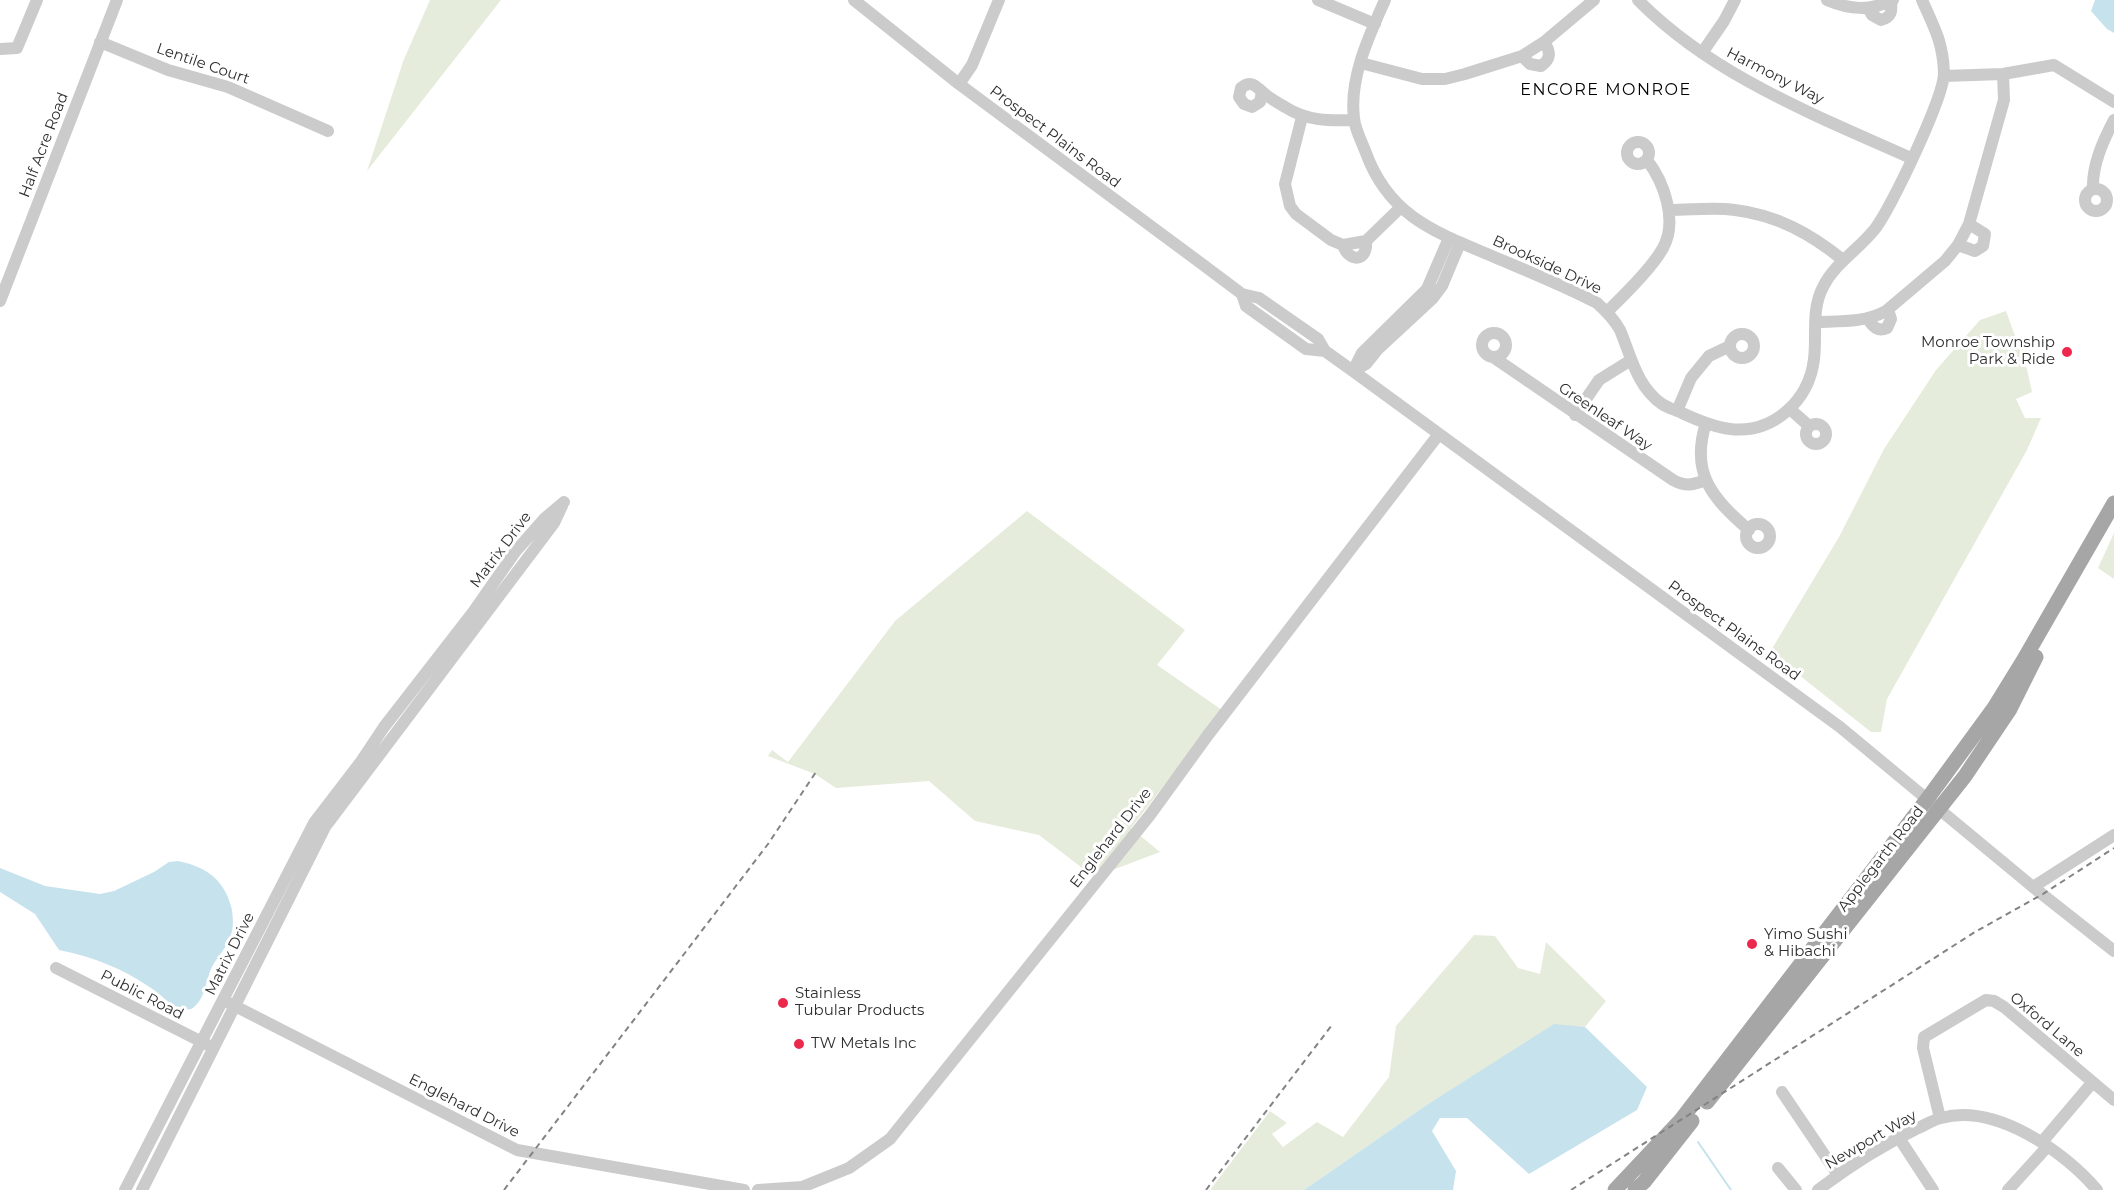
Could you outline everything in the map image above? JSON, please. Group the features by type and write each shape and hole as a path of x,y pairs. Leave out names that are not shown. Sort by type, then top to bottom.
{"main road":[{"name":"Applegarth Road","path":"1635,1190 1675,1142 1934,803 2000,699 2114,503"},
{"name":"Applegarth Road","path":"1615,1190 1680,1121 1752,1025 1934,803"}],"street":[{"path":"0,49 17,48 37,0"},
{"name":"Half Acre Road","path":"0,301 117,0"},
{"name":"Prospect Plains Road","path":"854,0 959,84 1242,294 1246,306 1306,349 1325,351 1840,727 2114,951"},
{"path":"959,84 972,65 999,0"},
{"path":"1318,0 1374,24"},
{"name":"Brookside Drive","path":"1386,0 1374,24 1361,63 1356,83 1354,120 1379,182 1400,208 1431,230 1589,299 1607,312 1620,330 1643,386 1651,395 1660,403 1677,411 1706,423 1730,429 1756,428 1778,419 1791,410 1813,371 1815,322 1818,297 1823,286 1834,269 1873,232 1883,218 1932,114 1944,76 1938,34 1922,0"},
{"path":"1361,63 1422,79 1445,79 1522,56 1544,42 1594,0"},
{"name":"Harmony Way","path":"1638,0 1657,19 1735,75 1911,158"},
{"path":"1702,53 1735,0"},
{"path":"1827,0 1841,6 1868,8 1892,1"},
{"name":"Lentile Court","path":"100,42 168,70 228,87 328,131"},
{"path":"1522,56 1530,64 1541,66 1547,62 1549,57 1549,49 1544,42"},
{"path":"1944,76 2003,74 2054,65 2114,102"},
{"path":"1815,322 1868,319 1888,310 1945,261 1959,245 1969,224 2004,100 2003,74"},
{"path":"1262,92 1302,117 1328,121 1354,120"},
{"path":"1302,117 1285,184 1290,206 1296,214 1331,240 1343,245 1366,241 1400,208"},
{"path":"2093,189 2092,177 2103,140 2114,120"},
{"path":"1607,312 1638,280 1664,247 1670,210 1656,172 1647,160"},
{"path":"1670,210 1733,209 1758,214 1786,223 1808,234 1843,260"},
{"path":"1959,245 1975,251 1983,246 1985,234 1969,224"},
{"path":"1353,371 1362,353 1427,289 1454,241"},
{"path":"1677,411 1691,378 1709,356 1730,346"},
{"name":"Greenleaf Way","path":"1493,357 1575,415 1683,486 1706,480"},
{"path":"1575,415 1599,380 1631,360"},
{"path":"1791,410 1809,426"},
{"path":"1706,423 1700,449 1706,480 1717,498 1749,530"},
{"name":"Englehard Drive","path":"758,1190 802,1187 849,1168 890,1139 1150,815 1208,735 1439,434"},
{"name":"Matrix Drive","path":"125,1190 201,1041 229,1004 325,827 554,523 564,502 544,518 515,552 474,611 314,822 229,1004 214,1049 142,1190"},
{"path":"2033,886 2114,835"},
{"name":"Public Road","path":"56,968 214,1049"},
{"name":"Oxford Lane","path":"1940,1118 1923,1048 1924,1037 1986,1000 1994,1001 2004,1007 2092,1083"},
{"name":"Englehard Drive","path":"229,1004 517,1150 744,1190"},
{"path":"2008,1190 2092,1083 2114,1100"},
{"path":"1782,1092 1838,1174"},
{"name":"Newport Way","path":"1818,1190 1838,1174 1899,1138 1940,1118 1971,1116 1991,1118 2009,1124 2045,1144 2086,1177 2097,1190"},
{"path":"1899,1138 1933,1190"},
{"path":"1778,1168 1796,1190"}],"green space":[{"path":"430,0 501,0 367,171 404,59"},
{"path":"2006,311 2027,369 2032,392 2016,399 2025,418 2041,418 2027,450 1887,699 1881,732 1871,732 1770,652 1839,537 1884,449 1936,370 1980,320"},
{"path":"1027,511 1185,630 1157,665 1222,710 1131,828 1160,852 1094,877 1039,835 975,821 929,781 836,788 815,774 768,756 772,750 788,762 895,621"},
{"path":"2114,533 2114,579 2098,568"},
{"path":"1474,935 1495,936 1518,968 1540,974 1546,942 1606,1001 1585,1027 1554,1025 1428,1104 1304,1190 1210,1190 1270,1111 1287,1123 1272,1134 1283,1147 1317,1122 1343,1137 1389,1077 1396,1026"}],"water":[{"path":"2095,0 2114,0 2114,33 2107,29 2091,11"},
{"path":"178,861 198,867 213,876 225,891 233,917 232,931 228,941 211,969 202,997 191,1009 174,1006 151,988 118,969 84,956 59,950 35,914 0,892 0,868 45,886 100,894 114,891 154,872 169,862"},
{"path":"1554,1024 1585,1027 1647,1087 1637,1110 1529,1174 1467,1118 1440,1118 1432,1131 1456,1171 1453,1190 1304,1190 1428,1104"}],"waterway":[{"path":"1698,1142 1731,1190"}],"railway":[{"path":"504,1190 768,844 816,772"},
{"path":"1571,1190 1975,932 2043,894 2114,848"},
{"path":"1206,1190 1332,1025"}],"place":[{"name":"Monroe Township Park & Ride","path":"2067,352"},
{"name":"Yimo Sushi & Hibachi","path":"1752,944"},
{"name":"Stainless Tubular Products","path":"783,1003"},
{"name":"TW Metals Inc","path":"799,1044"}],"district":[{"name":"ENCORE MONROE","path":"1606,90"}]}
